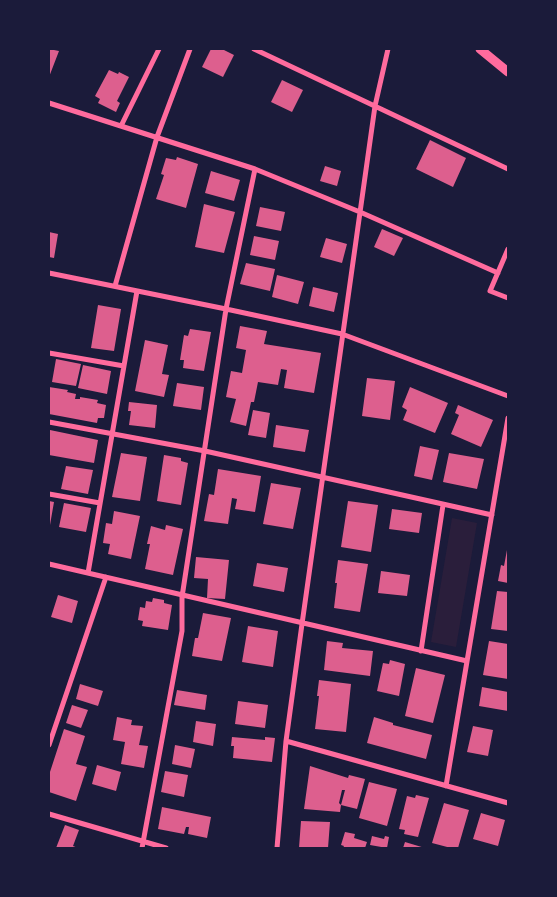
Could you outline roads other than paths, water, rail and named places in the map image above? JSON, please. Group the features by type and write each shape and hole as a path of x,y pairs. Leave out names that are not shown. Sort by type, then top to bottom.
{"street":[{"path":"121,126 158,49"},
{"path":"115,286 157,137 190,49"},
{"path":"254,49 508,169"},
{"path":"277,848 286,741 324,478 342,334 376,106 388,49"},
{"path":"480,49 508,72"},
{"path":"49,103 254,169 360,212 498,273"},
{"path":"143,845 182,631 182,596 226,308 254,169"},
{"path":"508,249 490,291 508,298"},
{"path":"49,273 226,308 342,334 508,396"},
{"path":"88,573 137,291"},
{"path":"49,353 124,366"},
{"path":"446,786 508,418"},
{"path":"49,422 205,451 492,515"},
{"path":"49,494 100,503"},
{"path":"421,651 443,504"},
{"path":"49,564 467,662"},
{"path":"49,745 106,577"},
{"path":"286,741 508,803"},
{"path":"49,814 143,845 166,848"}]}
